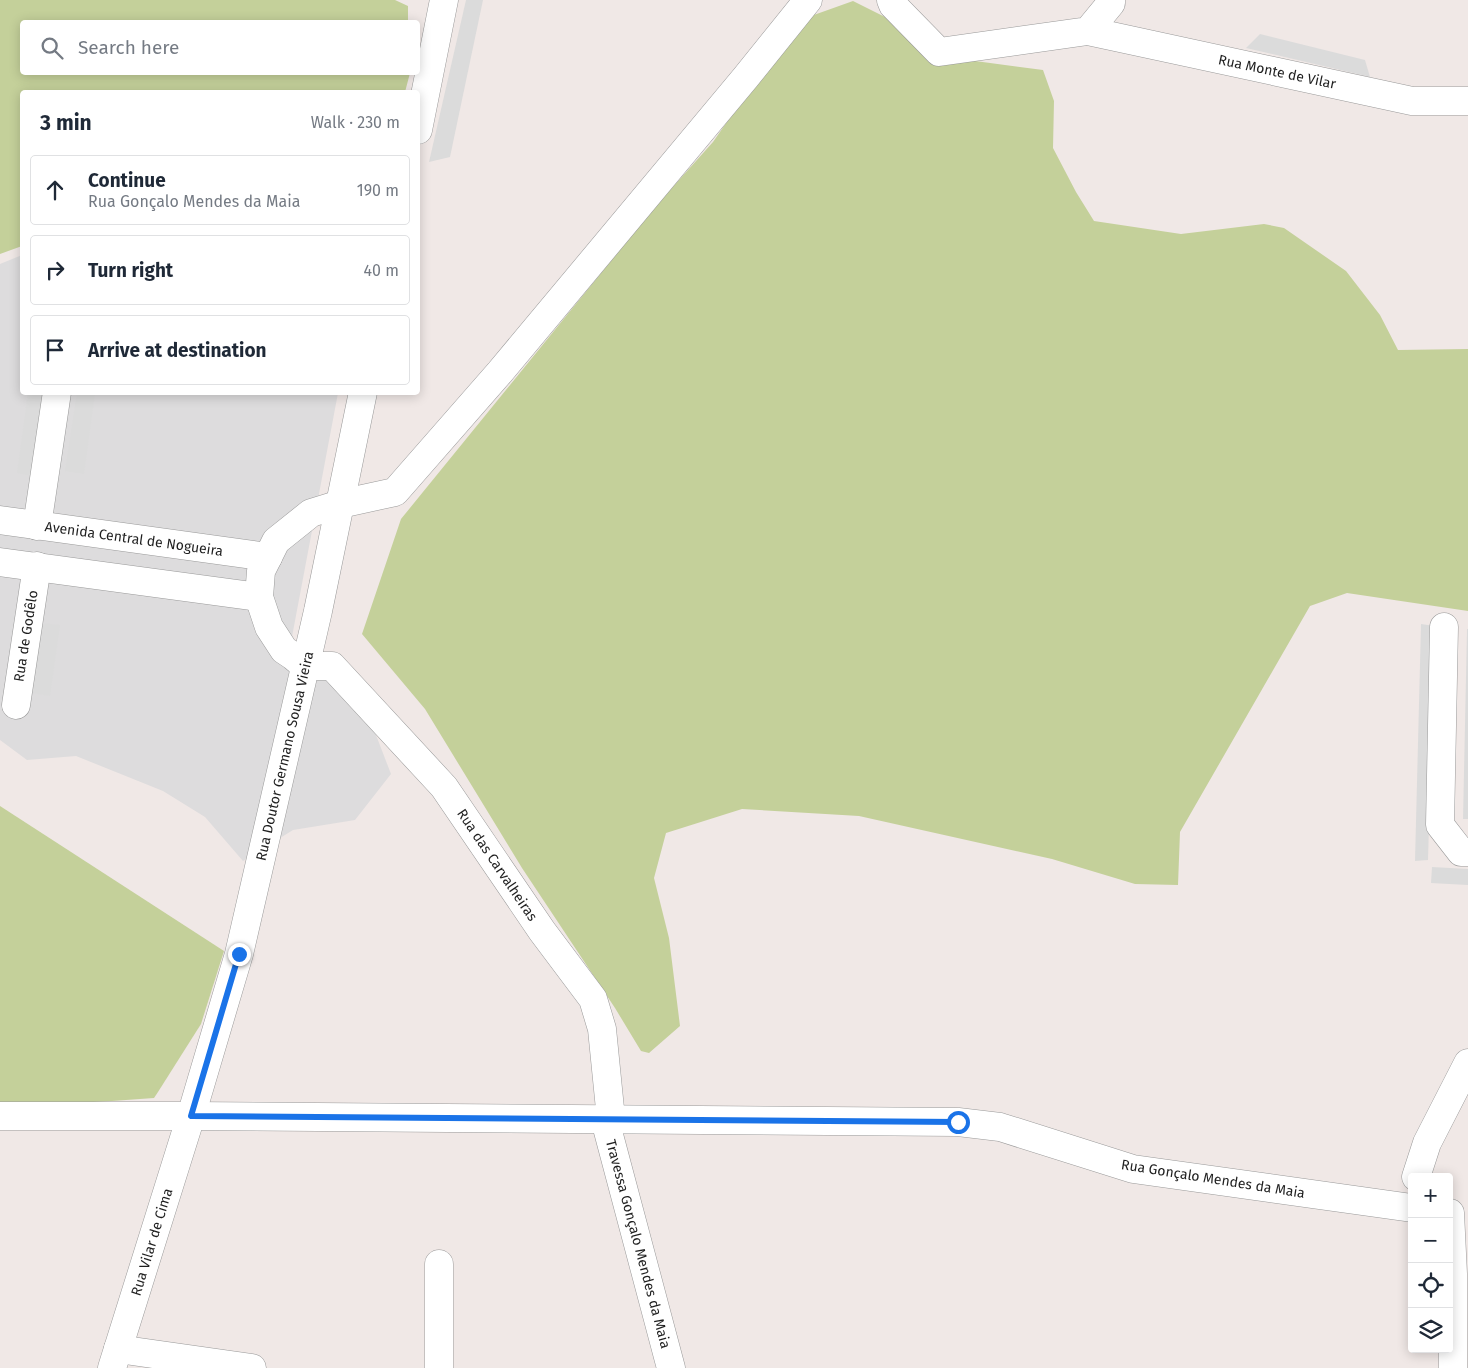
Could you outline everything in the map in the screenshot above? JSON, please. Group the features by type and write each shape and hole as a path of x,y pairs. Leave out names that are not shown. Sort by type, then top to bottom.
{"street":[{"path":"420,120 444,0"},
{"path":"305,666 284,650 269,627 259,597 261,571 276,541 312,513 340,504 395,492 513,357 746,78 808,0"},
{"name":"Rua Monte de Vilar","path":"891,0 893,5 939,52 1088,31 1412,101 1468,101"},
{"path":"1088,31 1111,3 1111,0"},
{"path":"37,526 57,395"},
{"name":"Rua Doutor Germano Sousa Vieira","path":"191,1116 239,954 305,666 362,395"},
{"name":"Avenida Central de Nogueira","path":"0,520 268,557"},
{"path":"0,562 259,597"},
{"name":"Rua de Godêlo","path":"16,706 37,566"},
{"path":"1444,628 1440,825 1461,852 1468,852"},
{"name":"Rua das Carvalheiras","path":"305,666 332,666 444,787 542,931 593,999 602,1028 608,1120"},
{"path":"1417,1173 1427,1143 1468,1063"},
{"name":"Rua Gonçalo Mendes da Maia","path":"0,1116 958,1122 1000,1127 1133,1169 1408,1207"},
{"name":"Rua Vilar de Cima","path":"115,1358 191,1116"},
{"name":"Travessa Gonçalo Mendes da Maia","path":"608,1120 671,1368"},
{"path":"1453,1368 1453,1274 1456,1213"},
{"path":"438,1264 439,1368"},
{"path":"115,1358 252,1368"}],"shaded area":[{"path":"466,0 483,0 450,157 429,162"},
{"path":"1260,34 1365,60 1370,77 1246,48"},
{"path":"20,256 20,395 338,395 291,642 366,709 391,774 355,820 293,830 243,861 205,817 163,791 76,756 27,760 0,740 0,264"},
{"path":"28,395 45,395 32,476 17,473"},
{"path":"77,395 95,395 84,474 65,471"},
{"path":"42,623 60,625 50,696 32,693"},
{"path":"1421,624 1435,626 1428,860 1415,861"},
{"path":"1467,629 1468,819 1463,819"},
{"path":"1432,867 1468,869 1468,885 1431,883"}],"green space":[{"path":"0,0 395,0 408,6 408,20 20,20 20,75 409,75 406,90 20,90 20,247 0,254"},
{"path":"853,1 891,20 923,54 1043,70 1054,101 1053,148 1094,221 1181,234 1264,224 1284,228 1346,271 1380,315 1398,350 1468,349 1468,611 1347,593 1310,606 1180,832 1178,885 1135,884 1052,859 859,816 742,809 666,833 654,878 669,938 680,1026 649,1053 641,1051 615,1008 522,868 425,709 362,634 401,519 654,208 713,142 797,21"},
{"path":"0,806 224,951 201,1024 154,1098 0,1107"}],"route":[{"path":"239,954 191,1116 958,1122"}]}
